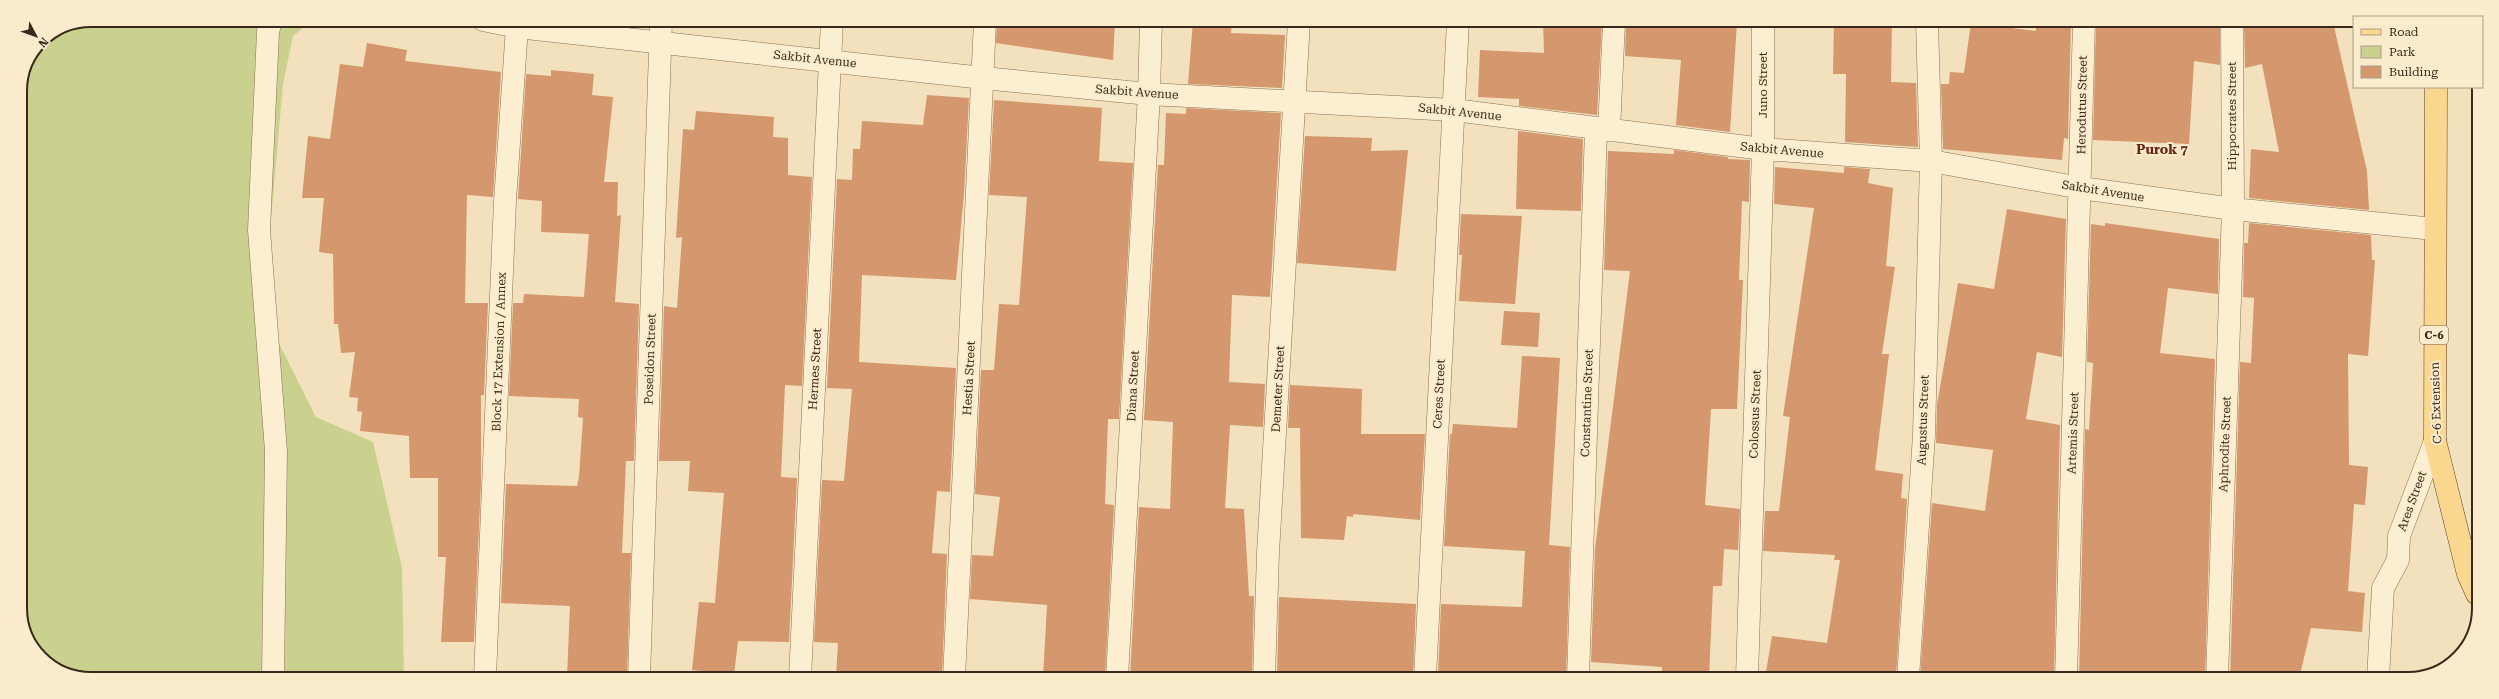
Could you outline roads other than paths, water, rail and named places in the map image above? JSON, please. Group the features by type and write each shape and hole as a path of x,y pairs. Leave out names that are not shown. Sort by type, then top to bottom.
{"main road":[{"name":"C-6 Extension","path":"2436,88 2434,230 2435,441 2468,574 2472,583"}],"street":[{"path":"269,27 259,230 276,451 273,672"},
{"name":"Sakbit Avenue","path":"517,27 661,31 829,61 983,78 1149,94 1295,100 1454,110 1763,149 1931,160 2081,188 2233,209 2434,230"},
{"name":"Block 17 Extension / Annex","path":"485,672 505,201 517,27"},
{"name":"Hermes Street","path":"800,672 832,27"},
{"name":"Hestia Street","path":"954,672 985,27"},
{"name":"Diana Street","path":"1117,672 1149,94 1151,27"},
{"name":"Demeter Street","path":"1264,672 1268,553 1299,27"},
{"name":"Ceres Street","path":"1425,672 1458,27"},
{"name":"Constantine Street","path":"1578,672 1603,129 1613,27"},
{"name":"Juno Street","path":"1763,27 1763,149"},
{"name":"Augustus Street","path":"1908,672 1924,435 1931,160 1927,27"},
{"name":"Herodutus Street","path":"2081,188 2084,27"},
{"name":"Hippocrates Street","path":"2232,27 2233,209"},
{"name":"Poseidon Street","path":"639,672 661,31"},
{"name":"Colossus Street","path":"1747,672 1763,149"},
{"name":"Artemis Street","path":"2066,672 2081,188"},
{"name":"Aphrodite Street","path":"2217,672 2233,209"},
{"name":"Ares Street","path":"2378,672 2383,588 2398,560 2399,536 2435,441"}],"district":[{"name":"Purok 7","path":"2162,149"}]}
